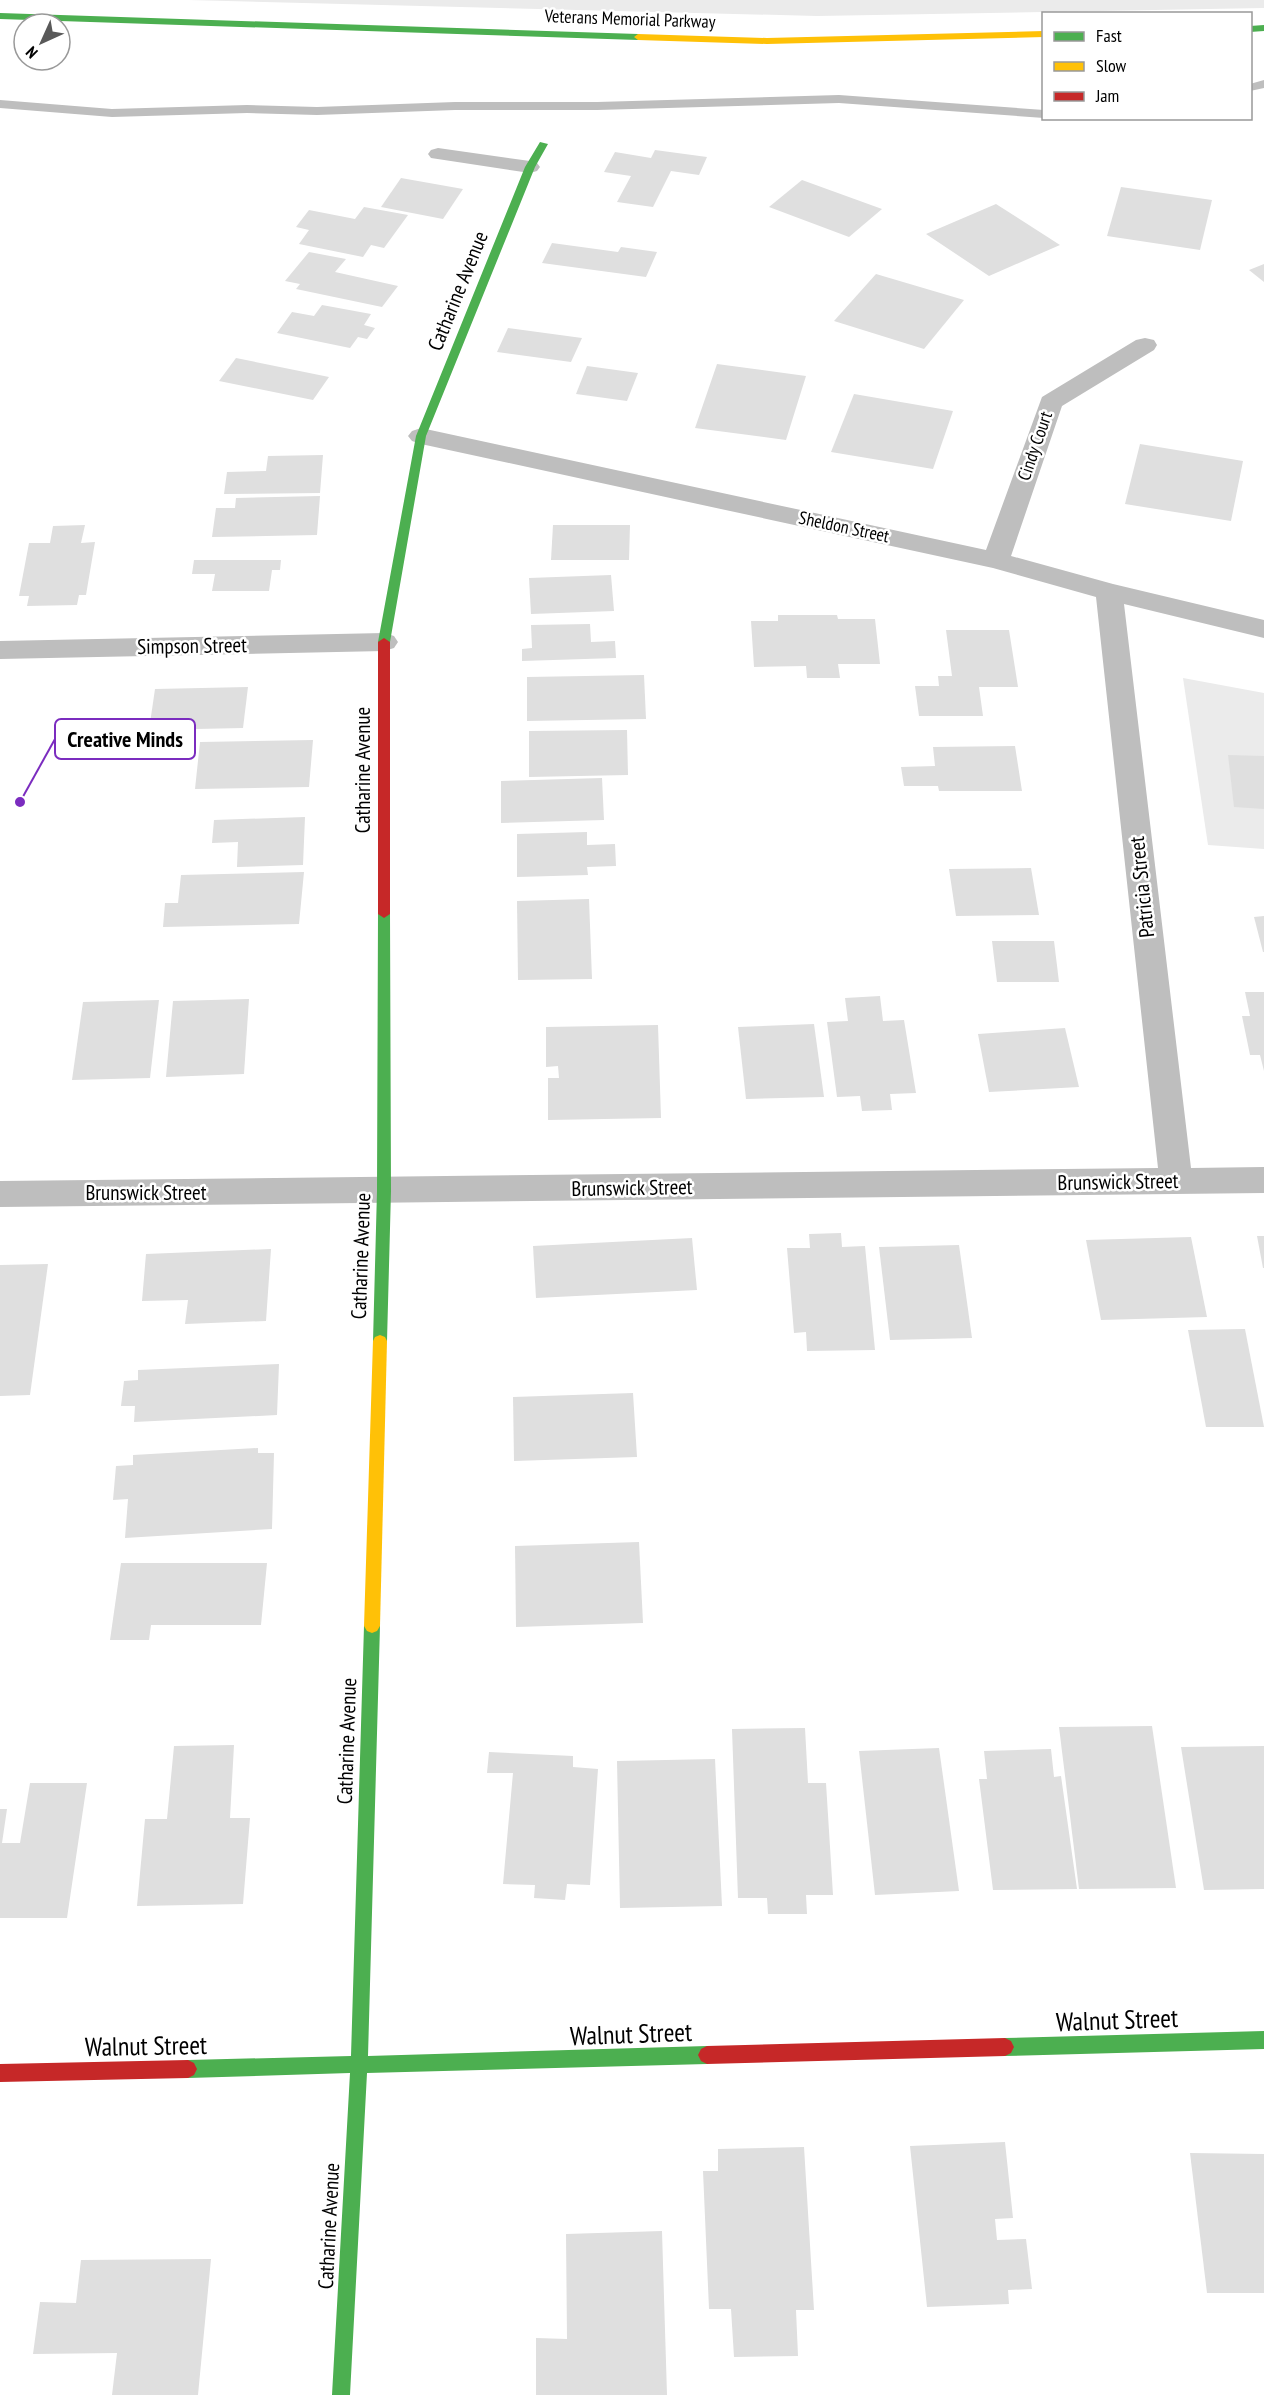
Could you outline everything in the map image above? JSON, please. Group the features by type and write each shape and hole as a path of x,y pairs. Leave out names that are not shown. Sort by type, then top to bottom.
{"street":[{"name":"Veterans Memorial Parkway","path":"0,16 767,41 1042,34"},
{"name":"Catharine Avenue","path":"341,2395 359,2065 384,1191 384,642 421,436 530,167 543,144"},
{"name":"Cindy Court","path":"996,560 1051,402 1145,345"},
{"name":"Sheldon Street","path":"421,436 996,560 1109,592 1264,629"},
{"name":"Patricia Street","path":"1109,592 1176,1182"},
{"name":"Simpson Street","path":"0,650 384,642"},
{"name":"Brunswick Street","path":"0,1194 1264,1180"},
{"name":"Walnut Street","path":"0,2073 1264,2040"}],"lane":[{"path":"438,154 530,167"}],"shaded area":[{"path":"188,0 1264,0 1264,8 817,16"},
{"path":"1183,678 1264,693 1264,849 1208,845"}],"building":[{"path":"655,150 707,157 699,175 671,171 653,207 617,202 631,176 604,172 615,152 651,158"},
{"path":"401,178 463,189 443,219 381,207"},
{"path":"802,180 882,209 849,237 769,207"},
{"path":"1121,187 1212,200 1200,250 1107,236"},
{"path":"996,204 1060,245 989,276 926,234"},
{"path":"364,207 408,215 384,248 371,245 363,257 299,244 309,230 296,227 309,210 355,219"},
{"path":"552,243 618,252 621,247 657,252 646,277 542,263"},
{"path":"309,252 346,259 335,272 398,286 382,307 296,289 300,284 285,281"},
{"path":"1264,264 1264,282 1249,270"},
{"path":"876,274 964,300 924,349 834,321"},
{"path":"322,305 371,314 364,325 375,328 367,339 358,337 350,348 277,333 292,312 314,316"},
{"path":"508,328 582,338 571,362 497,352"},
{"path":"236,358 329,377 313,400 219,381"},
{"path":"717,364 806,376 786,440 695,428"},
{"path":"587,366 638,373 627,401 576,394"},
{"path":"854,394 953,411 933,469 831,452"},
{"path":"1140,444 1243,461 1231,521 1125,504"},
{"path":"323,455 320,493 224,494 227,472 266,471 268,456"},
{"path":"320,496 317,535 212,537 216,508 235,508 236,498"},
{"path":"85,525 81,543 95,542 86,595 79,595 77,605 27,606 29,596 19,596 29,543 50,543 53,526"},
{"path":"553,525 630,525 629,560 551,560"},
{"path":"194,560 281,560 280,570 272,570 269,591 212,591 215,574 192,574"},
{"path":"611,575 614,611 531,614 529,578"},
{"path":"778,615 837,615 838,619 875,619 880,664 838,664 840,678 807,678 806,666 754,667 751,621 778,621"},
{"path":"590,624 591,642 615,641 616,658 522,661 522,649 532,648 531,625"},
{"path":"946,630 1009,630 1018,687 979,687 983,716 919,716 915,686 939,686 938,676 952,676"},
{"path":"644,675 646,719 527,721 527,677"},
{"path":"248,687 243,728 149,730 155,689"},
{"path":"627,730 628,775 529,777 529,731"},
{"path":"313,740 309,787 195,789 200,742"},
{"path":"1015,746 1022,791 939,791 938,786 904,786 901,767 935,766 933,747"},
{"path":"1228,755 1264,756 1264,809 1234,807"},
{"path":"602,778 604,820 501,823 501,781"},
{"path":"305,817 303,865 237,867 238,842 212,843 214,820"},
{"path":"587,832 587,845 615,844 616,866 587,867 588,875 517,877 517,834"},
{"path":"1031,868 1039,915 956,916 949,869"},
{"path":"304,872 299,924 163,927 165,903 178,903 181,875"},
{"path":"589,899 592,979 518,980 517,901"},
{"path":"1264,916 1264,952 1263,952 1254,917"},
{"path":"992,941 1054,941 1059,982 997,982"},
{"path":"1245,992 1264,992 1264,1071 1260,1055 1250,1055 1242,1016 1250,1016"},
{"path":"880,996 883,1021 904,1020 916,1093 890,1094 892,1110 862,1111 860,1096 837,1097 827,1022 848,1021 845,998"},
{"path":"249,999 244,1074 166,1077 173,1001"},
{"path":"159,1000 150,1078 72,1080 83,1002"},
{"path":"814,1024 824,1097 746,1099 738,1027"},
{"path":"658,1025 661,1118 548,1120 548,1078 559,1078 558,1066 546,1067 546,1027"},
{"path":"1065,1028 1079,1087 989,1092 978,1034"},
{"path":"841,1233 842,1247 865,1246 875,1350 807,1351 806,1332 794,1333 787,1248 810,1248 809,1234"},
{"path":"1257,1236 1264,1236 1264,1268 1263,1268"},
{"path":"1191,1237 1207,1317 1101,1320 1086,1240"},
{"path":"692,1238 697,1290 536,1298 533,1246"},
{"path":"959,1245 972,1338 890,1340 879,1247"},
{"path":"271,1249 266,1321 185,1324 188,1300 142,1301 146,1254"},
{"path":"48,1264 30,1395 0,1396 0,1265"},
{"path":"1245,1329 1264,1427 1206,1427 1188,1330"},
{"path":"279,1364 277,1415 134,1422 135,1406 121,1406 124,1381 138,1380 138,1370"},
{"path":"633,1393 637,1457 514,1461 513,1397"},
{"path":"258,1448 258,1453 274,1453 272,1529 125,1538 128,1499 113,1500 116,1466 133,1465 133,1455"},
{"path":"639,1542 643,1623 516,1627 515,1546"},
{"path":"121,1563 267,1563 261,1625 151,1625 149,1640 110,1640"},
{"path":"1152,1726 1176,1888 1079,1889 1059,1727"},
{"path":"805,1728 808,1783 826,1783 833,1895 806,1895 807,1914 768,1914 767,1898 738,1898 732,1729"},
{"path":"234,1745 230,1818 250,1818 243,1904 137,1906 145,1819 167,1819 174,1746"},
{"path":"1264,1746 1264,1889 1204,1890 1181,1747"},
{"path":"939,1748 959,1891 875,1895 859,1751"},
{"path":"1051,1749 1054,1777 1061,1776 1077,1889 993,1890 979,1779 987,1779 984,1751"},
{"path":"489,1752 573,1756 573,1767 598,1769 590,1885 567,1884 565,1900 534,1898 535,1885 503,1884 513,1773 487,1773"},
{"path":"715,1759 722,1906 620,1908 617,1761"},
{"path":"30,1783 87,1783 67,1918 0,1918 0,1809 7,1809 2,1843 20,1843"},
{"path":"1005,2142 1013,2218 995,2219 997,2240 1026,2239 1032,2289 1008,2290 1009,2304 927,2307 910,2146"},
{"path":"804,2147 814,2310 796,2310 798,2356 734,2357 731,2309 709,2309 703,2171 718,2171 718,2149"},
{"path":"1190,2153 1264,2154 1264,2293 1207,2293"},
{"path":"662,2231 667,2395 536,2395 536,2338 567,2339 566,2234"},
{"path":"211,2259 198,2395 112,2395 117,2353 33,2354 40,2302 76,2303 81,2260"}],"waterway":[{"path":"1252,87 1264,84"},
{"path":"0,104 112,113 247,109 317,111 455,106 597,106 839,99 1042,114"}],"traffic: fast":[{"path":"0,16 638,37"},
{"path":"1252,29 1264,28"},
{"path":"384,642 421,436 530,167 543,144"},
{"path":"380,1341 384,1191 384,914"},
{"path":"341,2395 359,2065 372,1626"},
{"path":"1005,2047 1264,2040"},
{"path":"188,2069 707,2055"}],"traffic: slow":[{"path":"638,37 767,41 1042,34"},
{"path":"372,1626 380,1341"}],"traffic: jam":[{"path":"384,642 384,914"},
{"path":"707,2055 1005,2047"},
{"path":"0,2073 188,2069"}],"place":[{"name":"Creative Minds","path":"20,802"}]}
